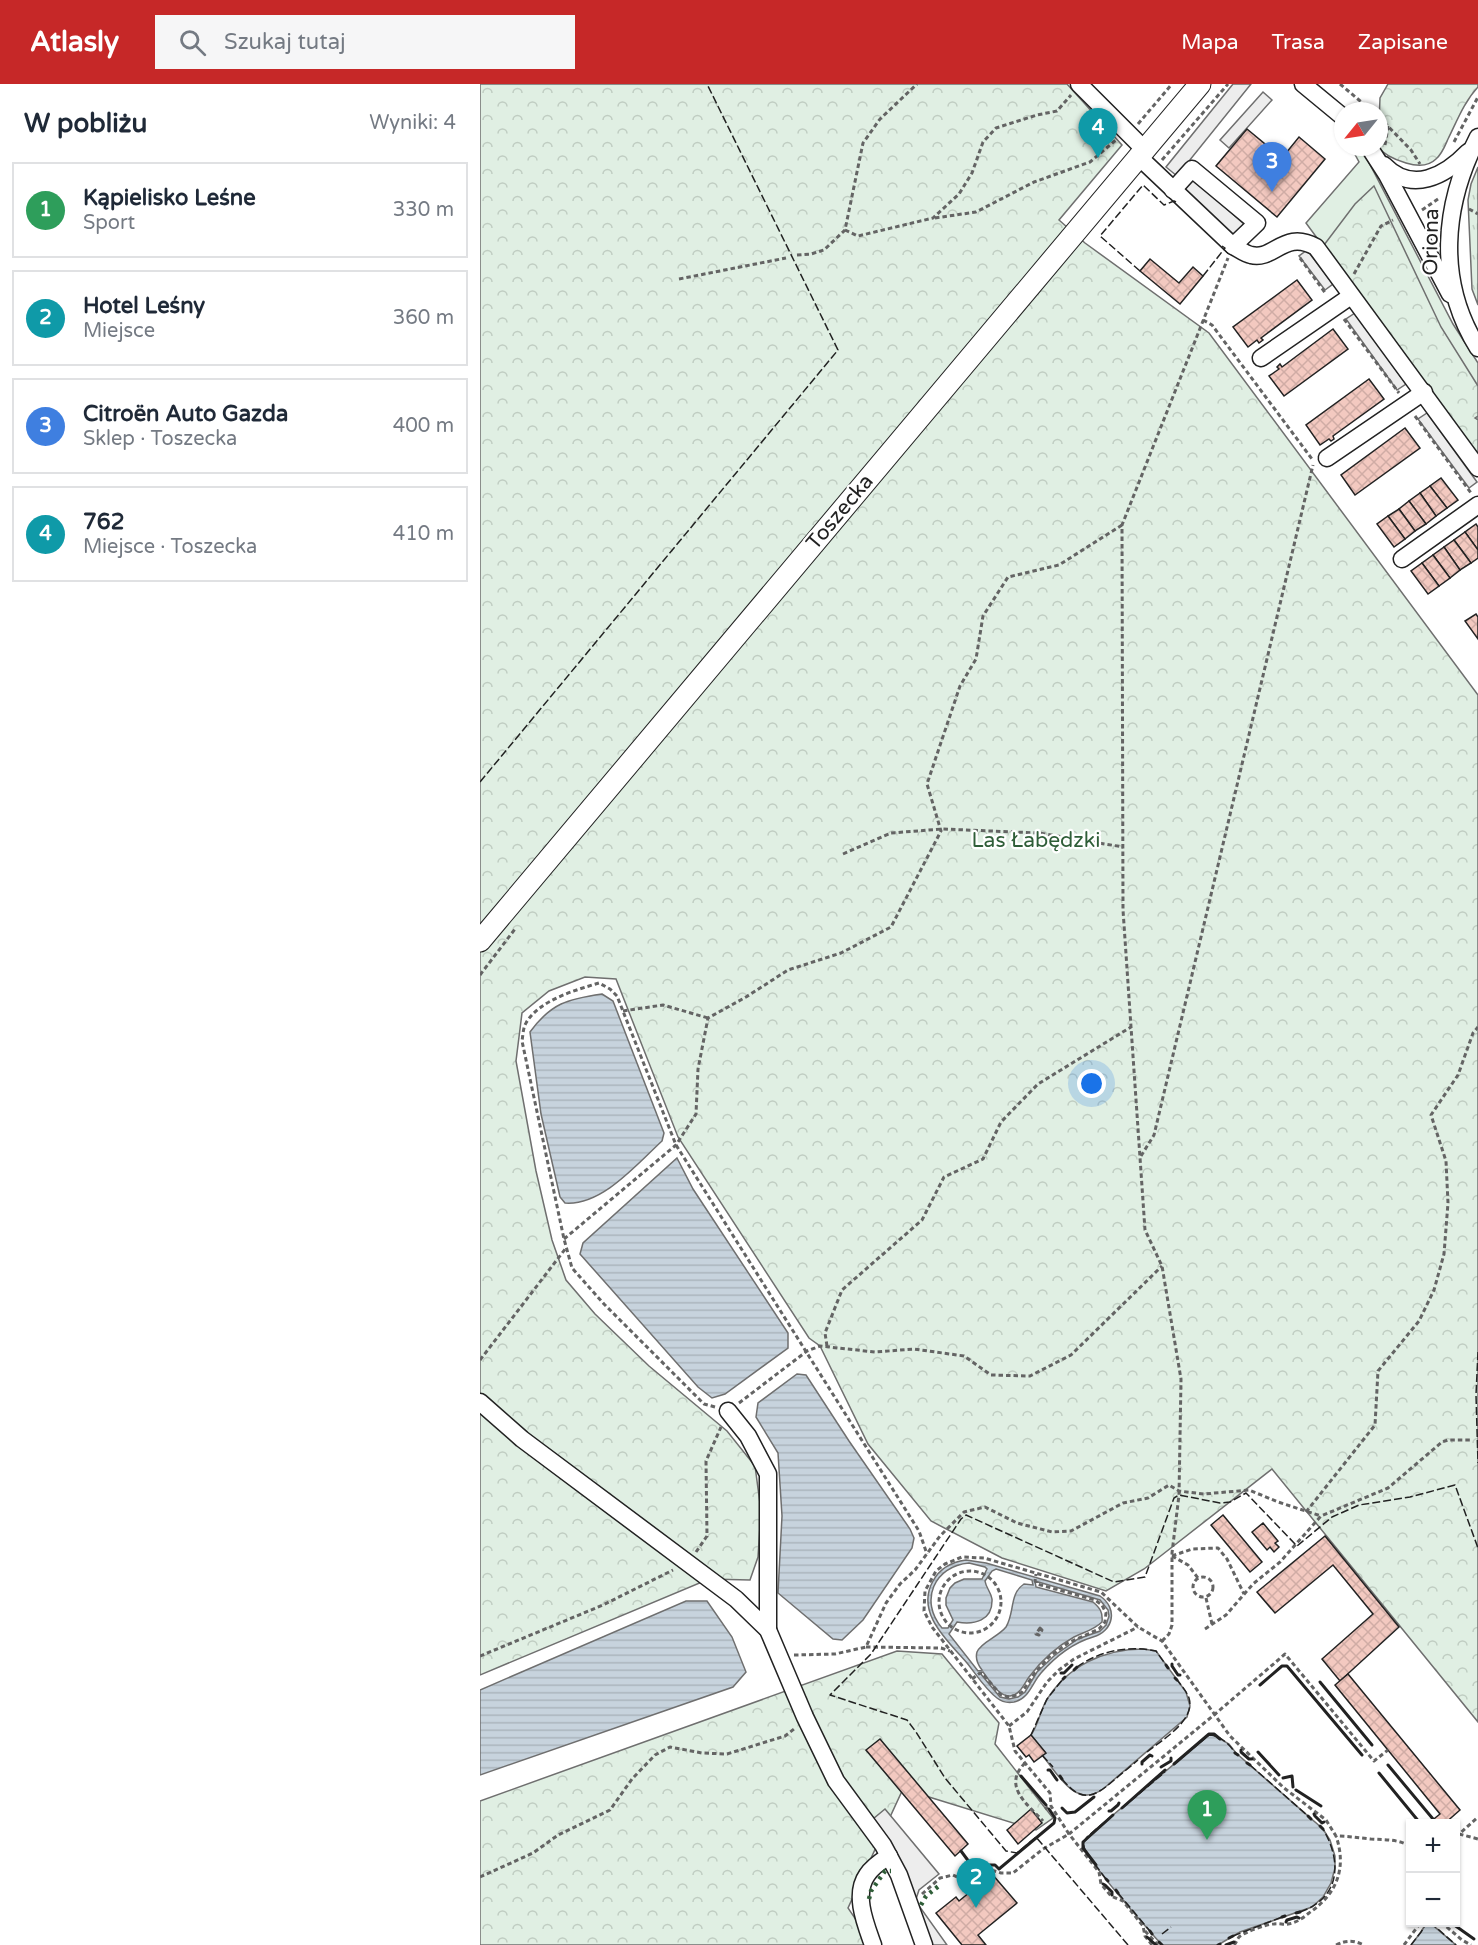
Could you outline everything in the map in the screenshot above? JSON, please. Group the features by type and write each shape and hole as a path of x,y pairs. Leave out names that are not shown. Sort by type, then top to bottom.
{"main road":[{"name":"Toszecka","path":"480,940 1200,84"}],"street":[{"path":"1303,84 1334,110"},
{"path":"1082,87 1128,133 1173,190 1233,246 1254,256 1288,242 1300,241 1316,247 1478,468"},
{"path":"1377,156 1389,171 1398,176 1412,180 1428,179 1443,174 1456,165 1475,142"},
{"name":"Oriona","path":"1475,142 1459,179 1451,212 1450,266 1460,313 1478,348"},
{"path":"1376,156 1460,313"},
{"path":"1173,190 1192,169 1257,223 1233,246"},
{"path":"1261,358 1335,306 1348,292"},
{"path":"1327,458 1424,392"},
{"path":"1402,559 1475,499"},
{"path":"480,1402 522,1439 736,1599 768,1630 805,1717 836,1781 889,1856 899,1875 924,1945"},
{"path":"728,1411 748,1436 768,1474 768,1630"},
{"path":"873,1945 864,1922 861,1887 871,1870 889,1856"}],"path":[{"path":"797,255 824,250 844,230 863,143 880,119 917,84"},
{"path":"844,230 858,236 933,218 976,212 1034,182 1090,162 1128,133 1172,84"},
{"path":"1340,84 1361,102"},
{"path":"933,218 959,194 972,173 982,142 996,128 1057,111 1069,96 1082,87"},
{"path":"1450,151 1478,97"},
{"path":"1388,126 1411,150 1422,170"},
{"path":"1415,214 1445,194"},
{"path":"1464,206 1478,214"},
{"path":"1348,292 1381,226 1395,219"},
{"path":"1288,242 1475,499"},
{"path":"1162,1641 1172,1625 1172,1556 1179,1491 1181,1379 1162,1266 1145,1230 1140,1158 1123,910 1122,525 1233,246"},
{"path":"679,279 786,258"},
{"path":"1140,1158 1154,1135 1314,462 1212,325 1203,320"},
{"path":"623,1011 663,1005 708,1018 746,998 788,970 841,953 891,927 942,829 927,784 960,686 976,659 983,616 1008,577 1059,565 1122,525"},
{"path":"843,854 891,833 942,829 1039,833 1123,847"},
{"path":"728,1411 704,1404 668,1370 572,1268 522,1041 525,1025 534,1012 568,992 599,983 617,996 676,1145 919,1531 927,1554"},
{"path":"564,1239 676,1145 696,1114 698,1069 708,1018"},
{"path":"827,1346 825,1333 842,1290 922,1220 944,1177 983,1159 1001,1122 1038,1084 1131,1027"},
{"path":"1306,1512 1375,1425 1378,1371 1419,1321 1434,1290 1444,1254 1448,1203 1446,1161 1431,1115 1458,1075 1473,1033 1478,1027"},
{"path":"480,1360 566,1248"},
{"path":"480,1656 603,1605 688,1563 706,1536 706,1461 728,1411 807,1351 820,1346 875,1352 914,1349 964,1356 990,1375 1030,1376 1071,1355 1162,1266"},
{"path":"1205,1629 1226,1615 1253,1584 1280,1562 1321,1516 1388,1488 1442,1442 1470,1440"},
{"path":"866,1647 886,1604 900,1584 915,1570 940,1536 964,1512 985,1507 1017,1523 1052,1532 1071,1531 1123,1503 1148,1498 1169,1485 1179,1491 1204,1494 1249,1490 1321,1516"},
{"path":"1172,1556 1192,1549 1218,1548 1227,1559 1244,1594"},
{"path":"1172,1556 1188,1564 1198,1578"},
{"path":"1152,1945 1145,1936 1143,1926 1123,1901 1111,1896 1101,1884 1099,1872 1069,1834 1051,1806 1050,1793 1015,1751 1009,1726 932,1627 924,1611 925,1591 936,1572 954,1559 974,1557 1036,1577 1101,1592 1138,1627 1162,1641 1230,1736 1284,1788 1326,1820 1341,1850 1341,1866 1331,1894 1300,1920 1287,1924 1275,1923 1260,1928 1240,1937 1234,1945"},
{"path":"961,1572 978,1572 987,1576 995,1583 1001,1599 1001,1608 993,1624 986,1630 969,1634 951,1627 944,1620 938,1604 942,1588 947,1581 961,1572"},
{"path":"972,1679 982,1673 1001,1695 1009,1697 1017,1695 1022,1692 1049,1657 1068,1643 1099,1629 1105,1622 1106,1613 1102,1605 1095,1600 1036,1584 1036,1577"},
{"path":"1207,1577 1213,1585 1213,1591 1206,1598 1199,1597 1194,1592 1193,1584 1198,1578 1207,1577"},
{"path":"1206,1598 1212,1624"},
{"path":"1009,1726 1027,1712 1047,1682 1074,1659 1138,1627"},
{"path":"1033,1628 1045,1636"},
{"path":"780,1655 835,1654 866,1647 941,1648 950,1651"},
{"path":"918,1898 940,1878 953,1875 974,1883 991,1870 1013,1873 1043,1849 1069,1834 1285,1654 1374,1761 1388,1750"},
{"path":"480,1877 533,1853 558,1835 610,1810 632,1779 655,1755 670,1747 727,1754 785,1736 805,1717"},
{"path":"1025,1763 1017,1774 1015,1787 1018,1794 1042,1821"},
{"path":"1460,1833 1478,1817"},
{"path":"1336,1836 1393,1839 1406,1844"},
{"path":"1460,1836 1478,1839"},
{"path":"1404,1945 1418,1927"},
{"path":"1446,1927 1471,1945"},
{"path":"1145,1931 1158,1945"},
{"path":"1336,1945 1346,1940 1364,1945"}],"green space":[{"name":"Las Łabędzki","path":"480,84 1067,84 1122,145 1059,220 1085,243 1209,333 1478,695 1478,1722 1272,1469 1144,1569 1106,1591 1002,1558 931,1521 868,1444 820,1346 809,1338 678,1137 616,979 585,977 549,991 522,1013 516,1061 536,1171 552,1240 566,1280 595,1314 649,1366 727,1431 755,1466 761,1511 758,1557 750,1580 709,1579 480,1675"},
{"path":"1388,84 1478,84 1440,155 1426,165 1406,163 1388,155 1388,102 1380,102"},
{"path":"1356,156 1366,156 1453,324 1478,363 1478,457 1306,223 1359,162"},
{"path":"1478,167 1478,305 1472,289 1468,200"},
{"path":"1374,186 1441,327 1478,386 1478,416 1475,418 1478,420 1478,457 1324,245 1355,204"},
{"path":"897,1651 942,1654 999,1723 995,1744 1053,1818 1036,1830 903,1789 848,1908 873,1945 480,1945 480,1801"}],"shaded area":[{"path":"1233,84 1251,84 1177,176 1166,167"},
{"path":"1263,92 1272,100 1229,148 1220,140"},
{"path":"1192,178 1245,225 1234,237 1181,190"},
{"path":"1307,250 1333,284 1325,290 1299,256"},
{"path":"1355,313 1406,384 1397,390 1346,319"},
{"path":"1427,413 1477,482 1469,488 1418,419"},
{"path":"602,994 613,1001 664,1133 662,1141 618,1182 592,1198 565,1203 560,1197 541,1114 530,1032 545,1015 561,1004"},
{"path":"677,1158 693,1189 788,1333 788,1348 725,1394 712,1398 698,1387 580,1254 583,1243"},
{"path":"797,1374 806,1375 914,1538 912,1548 863,1620 842,1640 833,1639 778,1593 782,1516 778,1453 756,1417 758,1403"},
{"path":"961,1561 986,1563 1100,1596 1106,1601 1111,1613 1109,1625 1100,1634 1078,1643 1052,1661 1023,1698 1014,1702 1001,1700 989,1690 943,1636 931,1615 928,1604 933,1581 943,1569","holes":["969,1563 987,1569 982,1579 964,1579 950,1588 946,1605 953,1620 948,1628 942,1628 935,1618 932,1607 931,1596 934,1586 947,1571","996,1569 1032,1580 1033,1585 1024,1584 1019,1588 1006,1627 979,1648 977,1659 982,1670 978,1671 949,1634 957,1622 976,1622 986,1617 992,1599 985,1581","1035,1581 1100,1600 1108,1610 1109,1616 1106,1625 1100,1631 1078,1639 1055,1655 1037,1672 1025,1692 1009,1699 1000,1697 980,1673 983,1672 1002,1694 1006,1696 1016,1694 1039,1665 1055,1650 1102,1622 1100,1610 1093,1602 1036,1587"]},
{"path":"686,1601 707,1601 732,1637 746,1672 733,1687 480,1775 480,1690"},
{"path":"1143,1649 1156,1651 1186,1692 1190,1706 1187,1717 1103,1789 1084,1795 1076,1792 1068,1787 1054,1771 1042,1755 1045,1752 1031,1735 1044,1705 1065,1678 1088,1662 1114,1652"},
{"path":"1212,1734 1229,1744 1236,1753 1323,1829 1330,1840 1335,1856 1335,1868 1331,1883 1323,1897 1312,1907 1240,1932 1218,1945 1162,1945 1105,1878 1083,1843 1095,1830"},
{"path":"885,1809 939,1874 919,1890 916,1899 947,1945 924,1945 867,1824"},
{"path":"1424,1927 1435,1927 1456,1945 1411,1945"}],"building":[{"path":"1247,129 1282,158 1299,137 1325,159 1277,217 1216,166"},
{"path":"1150,259 1179,283 1193,267 1203,276 1180,304 1140,271"},
{"path":"1297,280 1312,300 1261,338 1263,340 1259,343 1257,340 1248,347 1233,327"},
{"path":"1333,329 1348,349 1284,396 1269,376 1279,369 1277,367 1280,364 1282,367"},
{"path":"1369,379 1384,399 1333,436 1334,439 1331,441 1329,439 1320,445 1306,425"},
{"path":"1405,428 1420,448 1355,495 1341,475"},
{"path":"1441,478 1458,500 1447,508 1430,486"},
{"path":"1430,486 1447,508 1436,516 1420,493"},
{"path":"1420,493 1436,516 1426,524 1409,501"},
{"path":"1409,501 1426,524 1415,531 1399,509"},
{"path":"1399,509 1415,531 1405,539 1388,516"},
{"path":"1388,516 1405,539 1394,547 1377,524"},
{"path":"1476,524 1478,527 1478,550 1465,532"},
{"path":"1465,532 1478,550 1478,558 1471,563 1454,540"},
{"path":"1454,540 1471,563 1460,570 1444,547"},
{"path":"1444,547 1460,570 1450,578 1433,555"},
{"path":"1433,555 1450,578 1439,586 1422,563"},
{"path":"1422,563 1439,586 1428,594 1411,571"},
{"path":"1476,614 1478,617 1478,639 1465,621"},
{"path":"1223,1515 1262,1562 1250,1572 1211,1525"},
{"path":"1263,1523 1278,1541 1275,1543 1279,1547 1274,1552 1270,1547 1267,1550 1252,1532"},
{"path":"1325,1536 1399,1627 1340,1681 1322,1659 1373,1614 1333,1565 1275,1613 1257,1592"},
{"path":"1348,1674 1460,1810 1450,1819 1434,1819 1440,1814 1335,1685"},
{"path":"1031,1735 1046,1753 1034,1762 1029,1755 1026,1757 1017,1746"},
{"path":"880,1739 968,1844 955,1856 866,1750"},
{"path":"1031,1809 1042,1823 1018,1844 1007,1830"},
{"path":"992,1874 1017,1903 978,1935 986,1945 962,1945 936,1913 956,1897 959,1901"}],"hedge":[{"path":"869,1899 871,1891 885,1871 891,1871"},
{"path":"921,1905 926,1896 940,1885"}],"fence":[{"path":"480,782 838,350 707,84"},
{"path":"1140,271 1100,236 1143,185 1164,205 1176,202"},
{"path":"1203,276 1225,248 1222,246"},
{"path":"1478,1352 1476,1395 1478,1463"},
{"path":"1128,1945 1036,1837 1017,1853 1006,1851 945,1778 907,1720 830,1695 871,1654 961,1519 966,1515 1114,1582 1145,1577 1174,1498 1179,1495 1220,1503 1230,1502 1246,1493 1297,1546 1332,1517 1359,1505 1410,1497 1455,1485 1478,1548"},
{"path":"1077,1667 1105,1653 1125,1649 1146,1649 1156,1651 1168,1668"},
{"path":"1147,1752 1176,1729 1188,1714 1189,1698 1175,1677"},
{"path":"1031,1735 1047,1699 1063,1679"},
{"path":"1174,1764 1209,1735 1224,1741 1235,1753"},
{"path":"1042,1755 1053,1767"},
{"path":"1062,1779 1075,1792 1093,1794 1106,1787 1138,1760"},
{"path":"1250,1765 1308,1816"},
{"path":"1122,1808 1165,1772"},
{"path":"1106,1879 1085,1851 1083,1843 1113,1815"},
{"path":"1300,1912 1314,1906 1324,1898 1334,1877 1333,1854 1323,1829"},
{"path":"1118,1893 1150,1931"},
{"path":"1233,1936 1282,1917"},
{"path":"1162,1934 1171,1927"},
{"path":"1411,1945 1424,1927"},
{"path":"1436,1927 1456,1945"}],"wall":[{"path":"1172,1664 1180,1675"},
{"path":"1061,1673 1072,1665"},
{"path":"1260,1685 1282,1666 1287,1666 1362,1755"},
{"path":"1074,1670 1077,1667"},
{"path":"1320,1682 1372,1745"},
{"path":"1174,1764 1209,1734 1214,1734 1220,1739"},
{"path":"1241,1750 1249,1759 1252,1759"},
{"path":"1258,1752 1279,1775"},
{"path":"1142,1764 1150,1755 1152,1756"},
{"path":"1161,1767 1171,1761 1171,1758"},
{"path":"1388,1765 1433,1819"},
{"path":"1048,1770 1057,1780"},
{"path":"1122,1808 1165,1770"},
{"path":"1379,1773 1417,1819"},
{"path":"1021,1776 1046,1805"},
{"path":"1283,1778 1292,1776 1293,1787"},
{"path":"1296,1790 1321,1806"},
{"path":"1062,1808 1067,1813 1075,1812 1094,1797"},
{"path":"1109,1811 1119,1803"},
{"path":"961,1851 978,1874 990,1865 995,1865 999,1869 1054,1823 1055,1818 1049,1809"},
{"path":"1314,1814 1322,1823 1324,1822"},
{"path":"1096,1865 1083,1848 1083,1842 1113,1815"},
{"path":"1308,1816 1311,1819"},
{"path":"1320,1826 1323,1829"},
{"path":"1103,1884 1112,1892 1112,1895"},
{"path":"1296,1913 1300,1912"},
{"path":"1286,1922 1299,1918"},
{"path":"1457,1927 1474,1939"},
{"path":"1229,1938 1233,1936"},
{"path":"1147,1937 1156,1945"},
{"path":"1159,1942 1162,1945"},
{"path":"1226,1945 1234,1942"}],"place":[{"name":"762","path":"1098,158"},
{"name":"Citroën Auto Gazda","path":"1272,192"},
{"name":"Kąpielisko Leśne","path":"1207,1840"},
{"name":"Hotel Leśny","path":"976,1908"}]}
